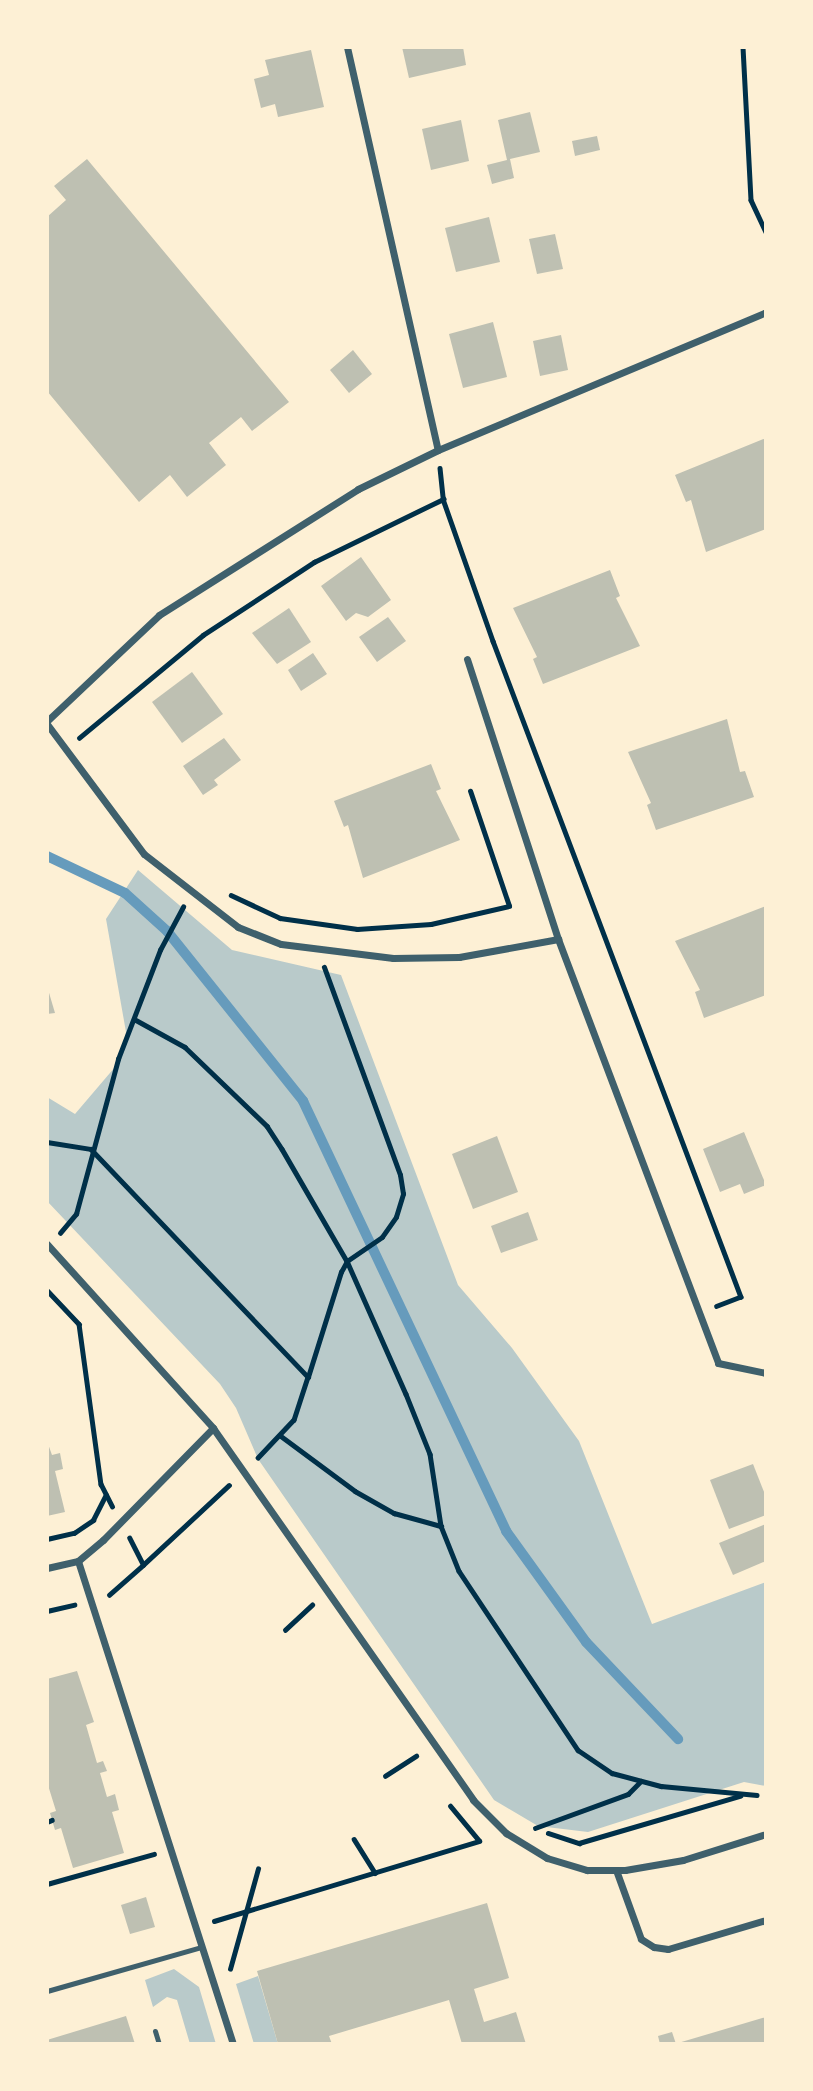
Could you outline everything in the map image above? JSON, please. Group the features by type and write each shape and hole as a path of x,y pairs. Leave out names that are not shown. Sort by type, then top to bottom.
{"street":[{"path":"347,47 438,450"},
{"path":"558,939 437,958 324,952 281,944 238,927 190,894 144,854 47,722 159,615 358,489 438,450 766,312"},
{"path":"467,659 558,939 718,1363 765,1372"},
{"path":"48,1244 213,1428 473,1801 514,1839 547,1858 587,1870 616,1870 683,1860 766,1834"},
{"path":"47,1568 78,1561 213,1428"},
{"path":"78,1561 233,2044"},
{"path":"616,1870 641,1939 654,1947 668,1949 766,1920"}],"lane":[{"path":"47,1991 201,1947"},
{"path":"155,2031 159,2044"}],"path":[{"path":"743,47 751,200 766,232"},
{"path":"438,450 443,499 741,1297 700,1312"},
{"path":"86,749 79,738 204,635 314,562 443,499"},
{"path":"226,892 280,918 357,929 431,925 509,906 470,791"},
{"path":"48,1244 76,1214 91,1149 118,1059 136,1020 160,950 190,894"},
{"path":"258,1459 294,1420 347,1261 382,1237 400,1205 400,1175 324,972 324,952"},
{"path":"136,1020 185,1047 267,1126 347,1261 430,1454 440,1526 459,1571 490,1623 578,1750 612,1773 640,1781 683,1791 766,1795"},
{"path":"47,1142 91,1149 309,1377"},
{"path":"47,1290 79,1324 101,1484 143,1565"},
{"path":"281,1436 355,1492 394,1513 440,1526"},
{"path":"92,1600 114,1593 229,1485 236,1496"},
{"path":"47,1539 74,1533 93,1520 106,1494"},
{"path":"285,1630 313,1606 305,1595"},
{"path":"385,1776 416,1756"},
{"path":"514,1839 536,1828 628,1794 640,1781"},
{"path":"536,1828 579,1843 757,1795"},
{"path":"354,1839 375,1872"},
{"path":"195,1927 479,1841"},
{"path":"47,1884 171,1849"},
{"path":"229,1975 244,1912 258,1869"}],"shaded area":[{"path":"138,870 232,950 341,975 458,1285 512,1348 579,1441 652,1624 766,1582 766,1786 744,1782 588,1832 538,1826 494,1800 258,1459 236,1408 220,1384 47,1201 47,1097 75,1114 121,1060 126,1032 106,919"},
{"path":"174,1969 199,1987 216,2044 190,2044 177,2000 167,1997 153,2007 145,1980"},
{"path":"258,1976 278,2044 254,2044 236,1984"}],"building":[{"path":"402,47 463,47 466,65 409,78"},
{"path":"311,50 324,107 278,117 275,104 261,108 254,79 269,75 265,60"},
{"path":"530,112 540,152 510,159 514,178 492,184 487,165 507,160 498,120"},
{"path":"461,120 469,161 431,170 422,129"},
{"path":"597,136 600,150 575,156 572,141"},
{"path":"87,159 289,402 252,431 241,417 209,443 226,465 187,497 170,475 139,502 47,391 47,217 66,200 54,186"},
{"path":"489,217 500,262 456,272 445,228"},
{"path":"555,234 563,269 537,274 529,239"},
{"path":"493,322 507,377 463,388 449,334"},
{"path":"561,335 568,370 540,376 533,341"},
{"path":"353,350 372,374 349,393 330,370"},
{"path":"766,438 766,529 706,552 691,500 686,502 675,475"},
{"path":"361,557 391,600 368,617 356,613 346,621 321,586"},
{"path":"610,570 620,596 616,598 640,646 543,684 533,659 537,657 513,608"},
{"path":"289,608 311,642 277,664 252,633"},
{"path":"388,617 406,641 377,662 359,637"},
{"path":"313,653 327,674 301,691 288,670"},
{"path":"192,672 223,714 182,743 152,702"},
{"path":"727,719 740,772 745,771 754,797 656,830 647,805 651,803 628,752"},
{"path":"224,738 241,760 214,780 218,785 203,795 183,766"},
{"path":"431,764 441,789 436,791 460,840 363,878 348,825 344,827 334,801"},
{"path":"766,906 766,995 704,1018 695,992 700,990 675,941"},
{"path":"47,986 55,1013 47,1014"},
{"path":"744,1132 766,1185 744,1194 740,1184 720,1192 703,1149"},
{"path":"497,1136 518,1192 473,1209 452,1154"},
{"path":"528,1212 538,1240 501,1253 491,1226"},
{"path":"47,1441 52,1455 60,1453 63,1469 55,1471 65,1512 47,1516"},
{"path":"753,1464 766,1497 766,1515 729,1529 710,1480"},
{"path":"766,1524 766,1561 733,1575 719,1543"},
{"path":"77,1671 94,1722 86,1725 97,1763 103,1761 107,1771 100,1773 107,1797 115,1794 119,1810 112,1812 124,1853 73,1868 61,1828 55,1830 50,1813 56,1811 47,1782 47,1679"},
{"path":"146,1897 155,1927 130,1934 121,1905"},
{"path":"487,1903 509,1978 474,1989 484,2022 516,2012 526,2044 462,2044 449,2000 329,2036 332,2044 278,2044 257,1971"},
{"path":"126,2016 135,2044 47,2044 47,2040"},
{"path":"766,2017 766,2044 678,2044 678,2043"},
{"path":"672,2032 676,2044 660,2044 658,2036"}],"waterway":[{"path":"47,856 125,893 167,931 303,1101 506,1531 586,1642 678,1739"}]}
